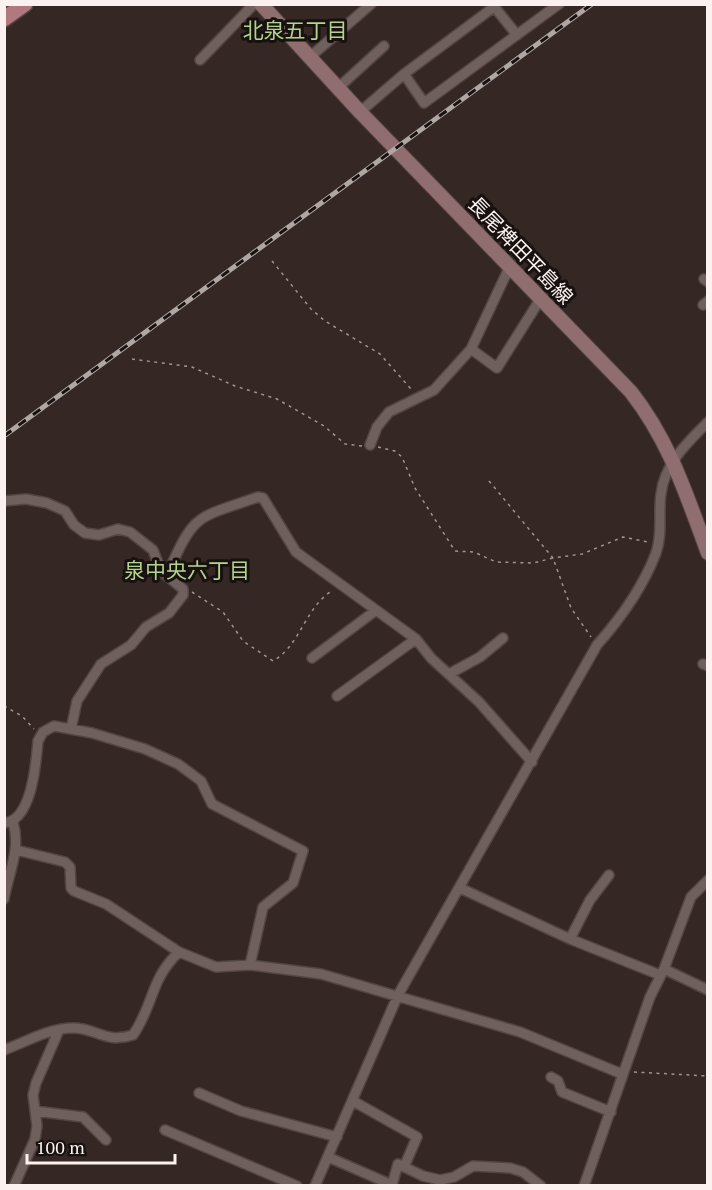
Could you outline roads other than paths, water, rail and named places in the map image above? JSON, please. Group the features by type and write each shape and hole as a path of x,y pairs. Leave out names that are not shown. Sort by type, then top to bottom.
{"main road":[{"path":"4,19 25,4"},
{"name":"長尾稗田平島線","path":"261,4 360,112 631,392 649,415 674,460 708,553"}],"street":[{"path":"200,60 254,4"},
{"path":"310,57 371,4"},
{"path":"404,74 424,103 559,4"},
{"path":"360,112 404,74 493,6 517,35"},
{"path":"338,88 384,46"},
{"path":"370,445 377,427 389,412 417,396 434,390 471,349 510,266"},
{"path":"471,349 497,368 541,298"},
{"path":"315,1185 398,995 597,645 621,618 648,572 658,541 661,494 665,477 674,460 708,422"},
{"path":"167,575 186,533 197,520 258,497 266,501 296,552 416,639 431,658 479,702 532,762"},
{"path":"4,501 34,500 60,508 85,533 99,535 118,529 130,532 153,550 157,565 183,589 183,596 170,613 146,627 130,645 101,664 77,701 71,729"},
{"path":"312,658 375,611"},
{"path":"449,674 480,657 503,638"},
{"path":"337,696 416,639"},
{"path":"4,899 17,838 9,823 26,803 38,741 43,732 54,726 123,742 178,764 201,782 212,804 303,851 293,883 263,907 250,965"},
{"path":"16,850 64,862 70,867 71,888 74,891 106,904 179,952 216,967 250,965 305,970 520,1032 622,1074"},
{"path":"570,939 590,900 609,875"},
{"path":"584,1185 611,1112 622,1074 691,897 708,880"},
{"path":"460,888 570,939 708,990"},
{"path":"4,1050 59,1030 77,1028 109,1039 133,1035 151,1001 164,966 179,952"},
{"path":"14,1185 35,1139 33,1095 59,1030"},
{"path":"550,1077 558,1081 562,1092 611,1112"},
{"path":"199,1093 241,1111 337,1137"},
{"path":"353,1101 417,1137 404,1167"},
{"path":"35,1111 83,1117 106,1140"},
{"path":"165,1130 297,1185"},
{"path":"328,1157 392,1185 399,1164 440,1180 454,1177 473,1166 510,1168 523,1172 542,1185"}],"railway":[{"path":"4,436 592,4"}],"district":[{"name":"北泉五丁目","path":"295,30"},
{"name":"泉中央六丁目","path":"187,570"}]}
